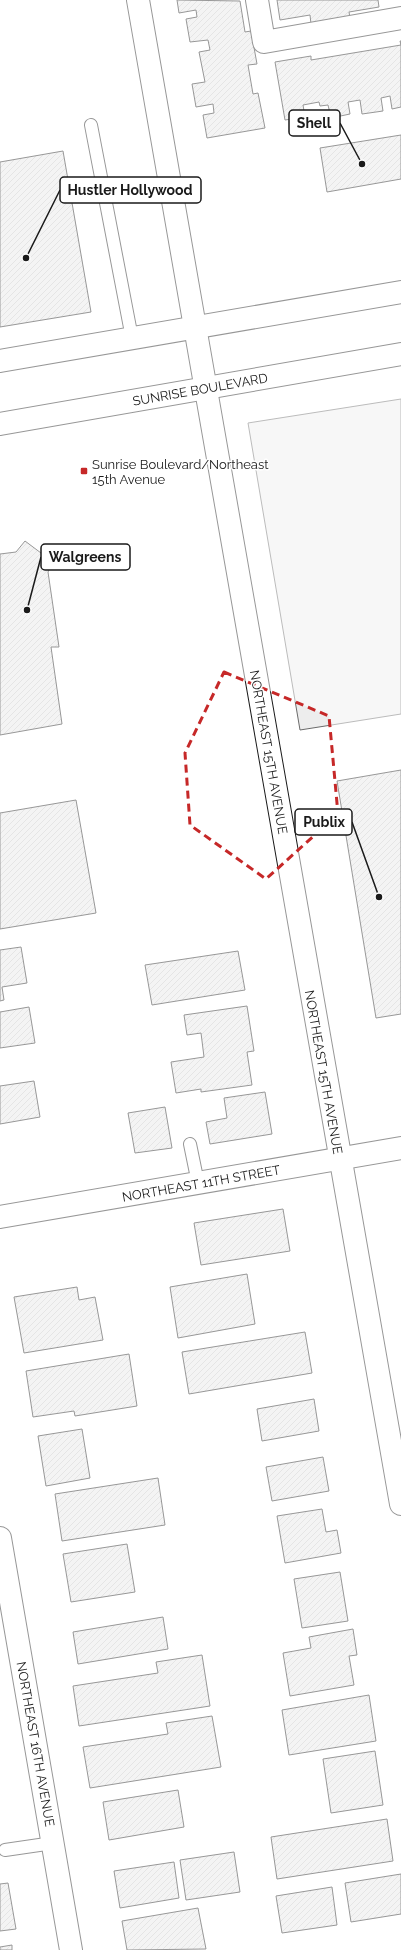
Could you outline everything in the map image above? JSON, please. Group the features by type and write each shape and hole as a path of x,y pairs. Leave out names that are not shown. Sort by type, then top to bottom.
{"street":[{"name":"NORTHEAST 15TH AVENUE","path":"138,0 339,1159 401,1504"},
{"path":"257,0 264,42 401,18"},
{"path":"0,361 401,292"},
{"name":"SUNRISE BOULEVARD","path":"0,424 401,354"},
{"name":"NORTHEAST 11TH STREET","path":"0,1217 401,1148"},
{"name":"NORTHEAST 16TH AVENUE","path":"0,1538 71,1950"}],"lane":[{"path":"91,125 132,338"},
{"path":"190,1144 198,1183"},
{"path":"5,1850 53,1843"}],"highlighted area":[{"path":"224,672 329,716 338,814 266,879 190,825 185,753"}],"shaded area":[{"path":"401,399 401,714 300,730 248,423"}],"building":[{"path":"177,0 240,1 245,32 251,31 257,64 248,65 253,94 258,93 265,128 207,138 203,115 214,113 213,104 196,107 192,84 205,82 199,52 210,50 208,40 190,42 186,19 197,17 196,10 179,13"},
{"path":"277,0 378,0 379,7 349,12 350,18 311,24 310,15 280,20"},
{"path":"401,45 401,107 392,109 390,96 381,98 383,111 362,114 360,100 348,102 350,114 331,118 328,105 320,106 319,102 303,105 305,117 285,120 275,62 311,56 311,60"},
{"path":"401,135 401,179 327,192 320,148"},
{"path":"63,151 91,312 0,327 0,162"},
{"path":"25,541 53,562 48,572 59,647 51,647 62,724 0,735 0,554 16,552"},
{"path":"401,770 401,1014 376,1018 337,781"},
{"path":"76,800 96,913 0,929 0,813"},
{"path":"21,947 27,983 2,987 4,1000 0,1001 0,950"},
{"path":"238,951 245,990 152,1005 145,965"},
{"path":"247,1006 254,1051 247,1052 252,1085 201,1092 201,1089 176,1093 171,1062 204,1057 201,1033 187,1035 184,1015"},
{"path":"29,1007 35,1043 0,1048 0,1012"},
{"path":"34,1081 40,1117 0,1124 0,1086"},
{"path":"265,1092 272,1134 210,1144 206,1122 227,1118 224,1098"},
{"path":"165,1107 172,1148 135,1153 128,1113"},
{"path":"283,1209 290,1251 201,1265 194,1223"},
{"path":"247,1274 255,1324 178,1338 170,1287"},
{"path":"77,1287 79,1300 95,1297 103,1340 24,1353 14,1297"},
{"path":"305,1332 312,1373 189,1394 182,1352"},
{"path":"129,1354 137,1406 75,1416 74,1411 33,1417 26,1371"},
{"path":"314,1399 319,1431 262,1441 257,1409"},
{"path":"82,1429 90,1478 46,1486 38,1436"},
{"path":"323,1457 329,1491 272,1501 266,1467"},
{"path":"158,1478 165,1525 62,1541 55,1494"},
{"path":"322,1509 326,1532 337,1530 341,1553 285,1563 277,1516"},
{"path":"127,1544 135,1592 71,1602 63,1554"},
{"path":"340,1572 348,1621 302,1628 294,1579"},
{"path":"163,1617 168,1649 78,1664 73,1632"},
{"path":"353,1629 357,1655 349,1656 354,1685 290,1696 283,1653 311,1648 309,1637"},
{"path":"202,1655 210,1706 79,1726 73,1686 158,1673 156,1662"},
{"path":"369,1695 376,1741 289,1755 282,1710"},
{"path":"212,1716 221,1767 90,1788 83,1747 168,1734 166,1723"},
{"path":"375,1751 383,1805 331,1813 323,1759"},
{"path":"178,1790 184,1827 109,1840 103,1802"},
{"path":"387,1819 393,1861 277,1879 271,1837"},
{"path":"234,1852 240,1892 186,1900 180,1860"},
{"path":"174,1862 179,1898 120,1908 114,1871"},
{"path":"401,1874 401,1914 351,1922 345,1883"},
{"path":"8,1883 16,1929 0,1931 0,1884"},
{"path":"332,1887 337,1925 282,1933 276,1896"},
{"path":"198,1908 206,1949 127,1950 122,1921"},
{"path":"12,1945 12,1950 0,1950 0,1947"}],"place":[{"name":"Shell","path":"362,164"},
{"name":"Hustler Hollywood","path":"26,258"},
{"name":"Sunrise Boulevard/Northeast 15th Avenue","path":"84,471"},
{"name":"Walgreens","path":"27,610"},
{"name":"Publix","path":"379,897"}]}
